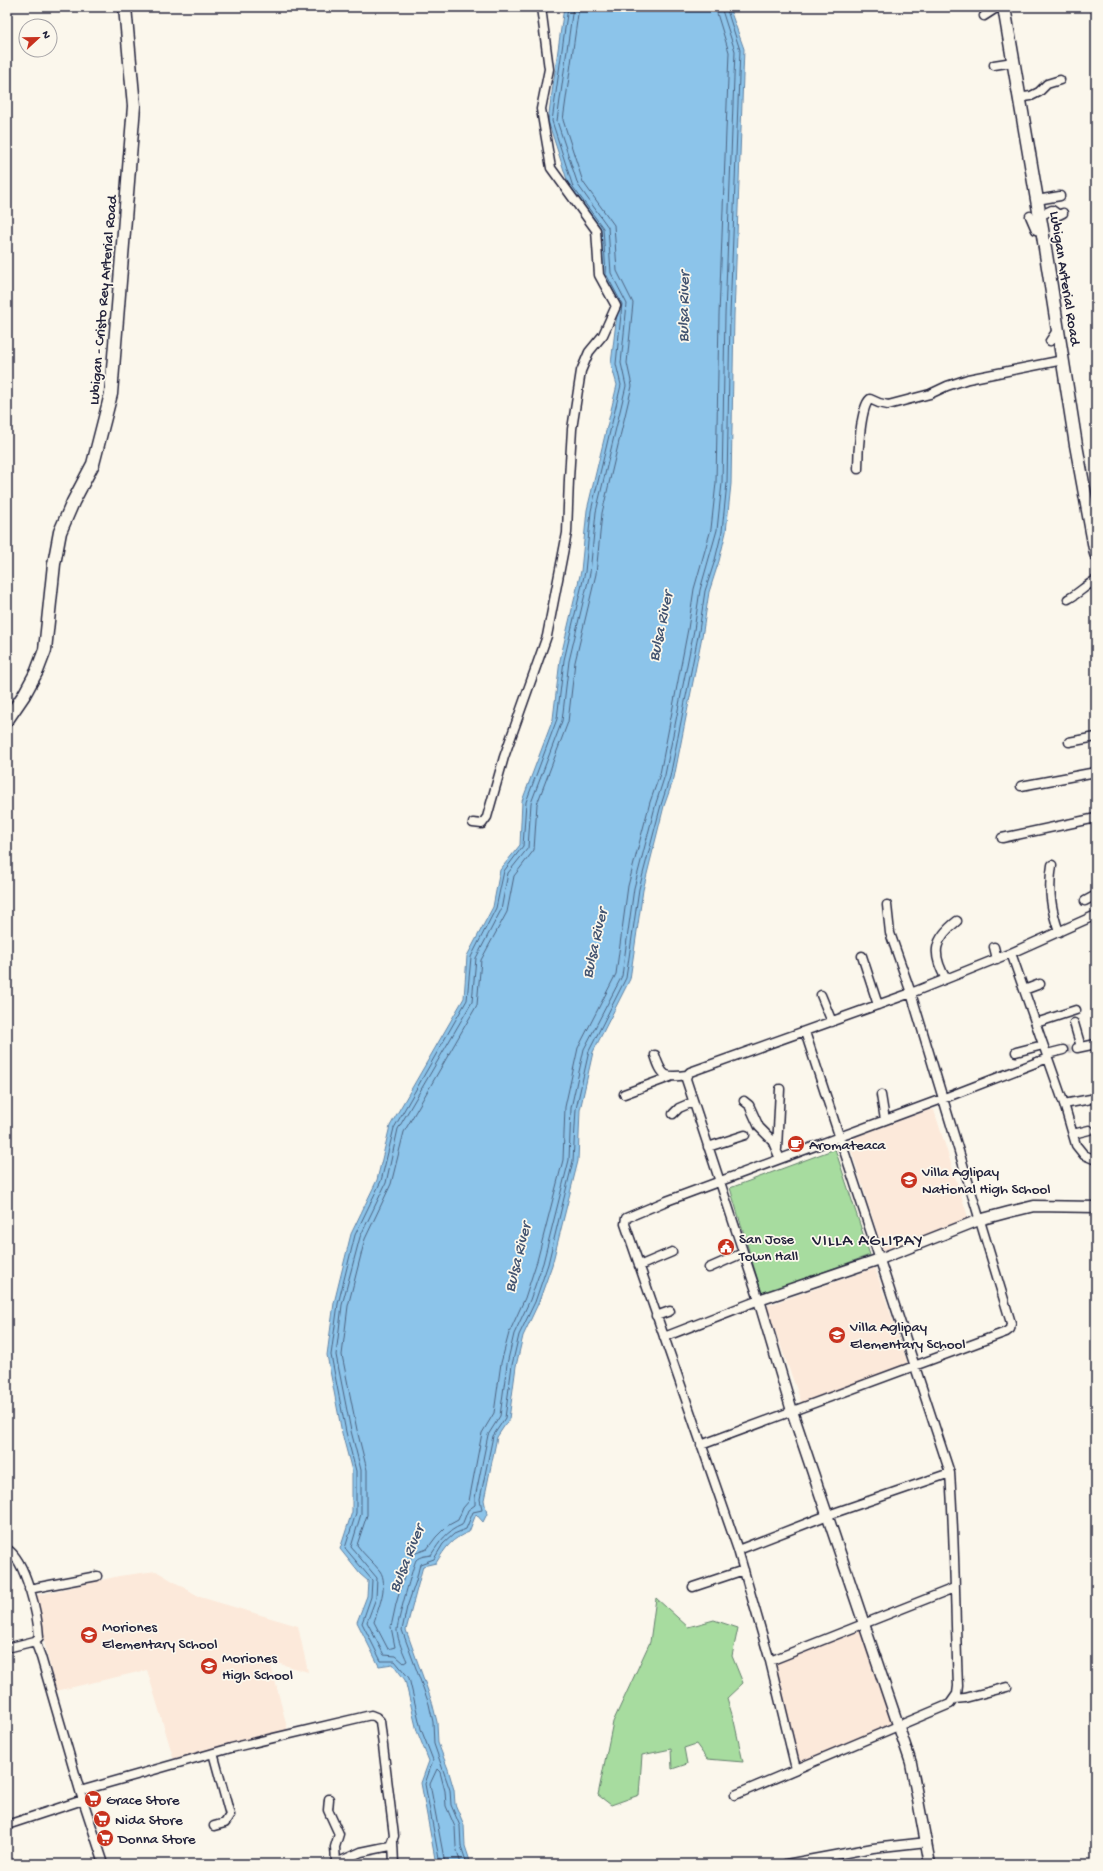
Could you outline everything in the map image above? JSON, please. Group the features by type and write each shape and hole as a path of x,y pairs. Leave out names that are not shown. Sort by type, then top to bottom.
{"main road":[{"name":"Lubigan - Cristo Rey Arterial Road","path":"7,720 24,695 37,671 45,650 54,564 60,532 73,502 94,464 111,394 134,106 125,7"},
{"name":"Lubigan Arterial Road","path":"1004,7 1018,98 1037,200 1035,216 1042,229 1062,360 1096,554"}],"street":[{"path":"473,823 482,824 487,817 504,757 547,636 567,532 568,479 572,429 581,371 589,352 603,335 616,306 599,275 596,230 551,168 542,109 549,69 541,7"},
{"path":"984,16 998,7"},
{"path":"994,65 1013,62"},
{"path":"1018,98 1031,96 1039,92 1047,84 1060,80"},
{"path":"1037,200 1060,196"},
{"path":"1035,216 1052,210 1059,215 1063,213"},
{"path":"1050,341 1058,329"},
{"path":"858,469 858,446 862,420 866,404 870,399 878,403 888,405 930,394 947,386 968,380 1062,360"},
{"path":"1068,599 1083,590 1089,583 1096,580"},
{"path":"1069,742 1096,737"},
{"path":"1021,786 1096,772"},
{"path":"1002,838 1096,818"},
{"path":"1052,865 1049,894 1053,914 1059,932"},
{"path":"1085,901 1096,895"},
{"path":"701,1445 1006,1332 1010,1329 1011,1323 942,1100 911,993 890,933 887,905"},
{"path":"624,1094 670,1077 687,1075 911,993 997,959 1096,914"},
{"path":"946,979 940,969 936,954 938,942 941,936 957,921"},
{"path":"994,947 997,959"},
{"path":"1011,953 1064,1104 1076,1145 1084,1155 1096,1160"},
{"path":"862,956 878,1005"},
{"path":"1024,990 1040,984"},
{"path":"821,995 832,1022"},
{"path":"1036,1023 1076,1010"},
{"path":"1074,1023 1079,1047 1096,1044"},
{"path":"735,1795 950,1704 957,1694 958,1686 954,1588 954,1526 950,1473 914,1366 841,1137 805,1032"},
{"path":"1016,1052 1043,1044"},
{"path":"796,1769 770,1661 738,1550 639,1266 625,1224 626,1218 664,1202 942,1100 1063,1050"},
{"path":"655,1055 661,1072 670,1077"},
{"path":"687,1075 686,1079 693,1102 743,1253 792,1411 864,1623 916,1784 930,1864"},
{"path":"777,1150 780,1088"},
{"path":"881,1095 885,1120"},
{"path":"1064,1104 1096,1098"},
{"path":"744,1101 749,1105 759,1127 772,1140 780,1159"},
{"path":"673,1114 679,1108 693,1102"},
{"path":"1073,1134 1089,1130"},
{"path":"708,1147 745,1135"},
{"path":"664,1337 758,1300 880,1259 979,1220 1034,1206 1096,1207"},
{"path":"639,1266 672,1252"},
{"path":"709,1268 743,1253"},
{"path":"656,1316 670,1310"},
{"path":"738,1550 828,1515 950,1473"},
{"path":"7,1549 16,1557 21,1566 29,1589 38,1630 38,1637 35,1641 7,1648"},
{"path":"693,1587 744,1570"},
{"path":"29,1589 97,1576"},
{"path":"770,1661 954,1588"},
{"path":"35,1641 41,1656 80,1791 104,1864"},
{"path":"954,1699 965,1698 1007,1687"},
{"path":"80,1791 212,1753 371,1715 380,1721 394,1836 394,1864"},
{"path":"212,1753 230,1815 224,1823 214,1826"},
{"path":"329,1799 328,1810 339,1834 335,1847 335,1863 361,1852 390,1846 393,1842"},
{"path":"7,1825 83,1800"},
{"path":"786,1864 873,1848 927,1842"}],"shaded area":[{"name":"Villa Aglipay National High School","path":"931,1109 934,1110 969,1220 883,1251 848,1140"},
{"name":"Villa Aglipay Elementary School","path":"875,1268 908,1364 802,1404 766,1306"},
{"name":"Moriones High School","path":"156,1571 200,1597 298,1626 308,1672 270,1661 288,1731 174,1760 147,1670 56,1691 33,1596 119,1576"},
{"path":"862,1629 893,1723 798,1764 774,1662"}],"green space":[{"path":"7,112 11,157 7,165"},
{"path":"835,1149 870,1255 762,1294 730,1188"},
{"path":"656,1598 688,1627 714,1620 738,1628 732,1656 743,1683 727,1698 734,1721 743,1762 707,1759 696,1744 684,1748 687,1764 672,1769 671,1749 642,1755 639,1795 611,1805 598,1795 613,1722 650,1642"}],"water":[{"name":"Bulsa River","path":"564,7 729,7 744,49 734,315 731,484 726,532 709,592 703,631 674,778 664,806 643,890 630,979 593,1052 580,1110 578,1161 552,1265 538,1304 523,1336 516,1366 509,1419 497,1437 484,1500 487,1514 483,1522 476,1514 469,1532 453,1541 436,1563 423,1566 406,1630 432,1702 437,1722 438,1743 454,1790 455,1804 464,1825 465,1846 471,1864 436,1864 421,1783 429,1761 417,1731 405,1680 393,1664 379,1666 357,1622 367,1596 368,1581 360,1574 340,1549 352,1512 352,1471 342,1433 327,1355 334,1303 351,1234 377,1180 390,1126 464,998 467,956 493,907 500,870 520,845 522,801 553,719 560,660 581,571 587,510 617,385 611,364 618,305 602,276 599,230 570,189 548,121"}],"tunnel":[{"path":"1063,1050 1077,1048"}],"place":[{"name":"Aromateaca","path":"796,1144"},
{"name":"Villa Aglipay National High School","path":"909,1180"},
{"name":"San Jose Town Hall","path":"726,1247"},
{"name":"Villa Aglipay Elementary School","path":"837,1335"},
{"name":"Moriones Elementary School","path":"89,1635"},
{"name":"Moriones High School","path":"209,1666"},
{"name":"Grace Store","path":"93,1799"},
{"name":"Nida Store","path":"102,1819"},
{"name":"Donna Store","path":"105,1838"}],"district":[{"name":"VILLA AGLIPAY","path":"868,1239"}]}
